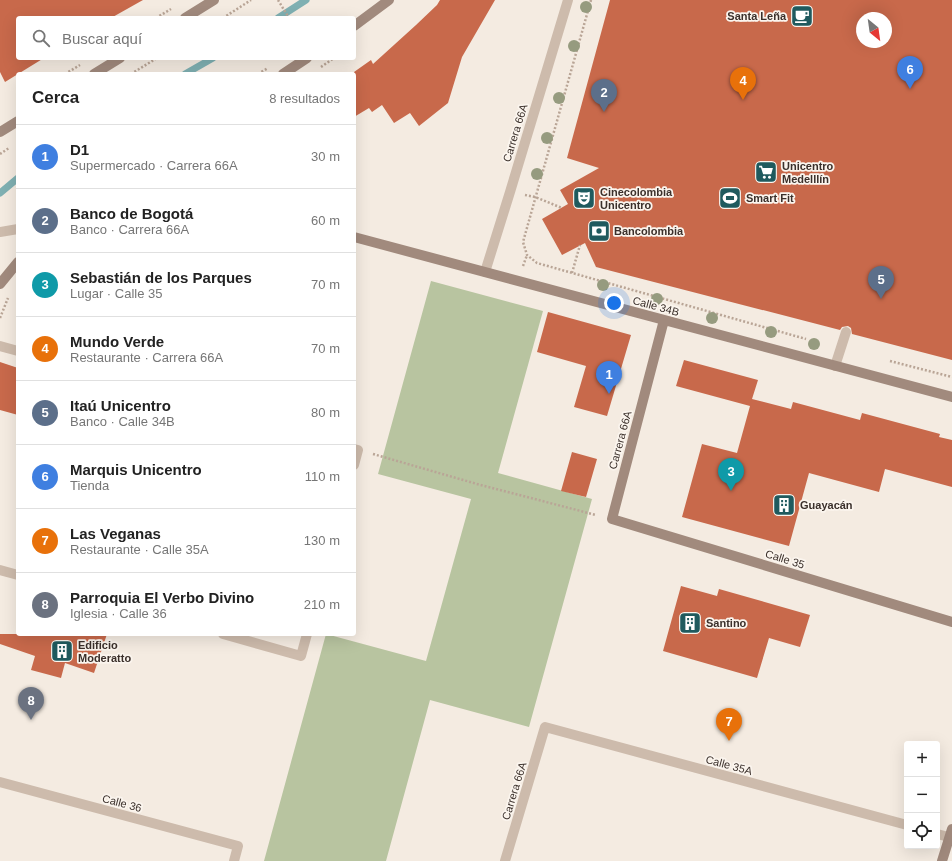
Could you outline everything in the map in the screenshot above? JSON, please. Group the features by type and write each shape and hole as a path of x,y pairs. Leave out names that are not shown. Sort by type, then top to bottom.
{"street":[{"path":"188,16 214,0"},
{"path":"356,25 389,0"},
{"name":"Carrera 66A","path":"485,272 568,0"},
{"path":"97,72 117,60"},
{"path":"286,72 304,60"},
{"path":"0,132 16,122"},
{"path":"0,232 16,229"},
{"name":"Calle 34B","path":"356,238 952,397"},
{"path":"0,284 16,264"},
{"name":"Carrera 66A","path":"612,519 664,320"},
{"path":"835,366 846,332"},
{"path":"0,346 16,350"},
{"name":"Calle 35","path":"612,519 952,622"},
{"path":"0,570 16,574"},
{"path":"230,636 301,656 306,636"},
{"name":"Carrera 66A","path":"505,861 545,727"},
{"name":"Calle 35A","path":"545,727 904,824"},
{"name":"Calle 36","path":"0,782 238,846 234,861"},
{"path":"940,834 951,833 942,861"}],"path":[{"path":"226,16 251,0"},
{"path":"278,0 288,16"},
{"path":"590,0 523,242 527,255 537,263 810,340"},
{"path":"134,72 154,60"},
{"path":"535,197 562,208"},
{"path":"572,273 580,245"},
{"path":"0,318 9,296"},
{"path":"885,360 952,377"},
{"path":"356,450 477,484 612,519"}],"green space":[{"path":"431,281 543,311 498,473 592,499 529,727 430,700 386,861 264,861 325,636 333,636 426,661 471,499 378,474"}],"building":[{"path":"0,0 143,0 115,16 16,16 16,60 41,60 21,72 16,72 16,75 5,82 0,72"},
{"path":"440,0 495,0 462,57 448,103 419,126 410,113 394,123 382,105 372,112 369,108 356,116 356,72 354,72 371,60 373,64 437,5"},
{"name":"Unicentro Medelllín","path":"610,0 952,0 952,360 852,334 851,328 848,326 842,327 840,330 596,267 585,243 562,255 542,219 568,204 560,190 599,168 567,158"},
{"path":"548,312 631,335 607,416 574,407 586,366 537,352"},
{"path":"684,360 758,380 752,399 791,409 793,402 860,420 862,413 940,434 939,437 952,440 952,487 885,469 879,492 809,473 789,546 682,517 702,444 737,453 750,406 676,386"},
{"path":"0,362 16,367 16,414 0,410"},
{"path":"572,452 597,459 586,497 561,491"},
{"path":"681,586 717,596 719,589 810,615 800,647 769,638 757,678 663,651"},
{"name":"Edificio Moderatto","path":"0,634 16,634 16,636 106,636 94,673 65,663 61,678 31,670 35,656 0,644"}],"waterway":[{"path":"281,16 306,0"},
{"path":"188,72 210,60"},
{"path":"0,193 16,180"}],"place":[{"name":"Santa Leña","path":"802,16"},
{"name":"Marquis Unicentro","path":"910,89"},
{"name":"Mundo Verde","path":"743,100"},
{"name":"Banco de Bogotá","path":"604,112"},
{"name":"Unicentro Medelllín","path":"766,172"},
{"name":"Cinecolombia Unicentro","path":"584,198"},
{"name":"Smart Fit","path":"730,198"},
{"name":"Bancolombia","path":"599,231"},
{"name":"Itaú Unicentro","path":"881,299"},
{"name":"D1","path":"609,394"},
{"name":"Sebastián de los Parques","path":"731,491"},
{"name":"Guayacán","path":"784,505"},
{"name":"Santino","path":"690,623"},
{"name":"Edificio Moderatto","path":"62,651"},
{"name":"Parroquia El Verbo Divino","path":"31,720"},
{"name":"Las Veganas","path":"729,741"}]}
